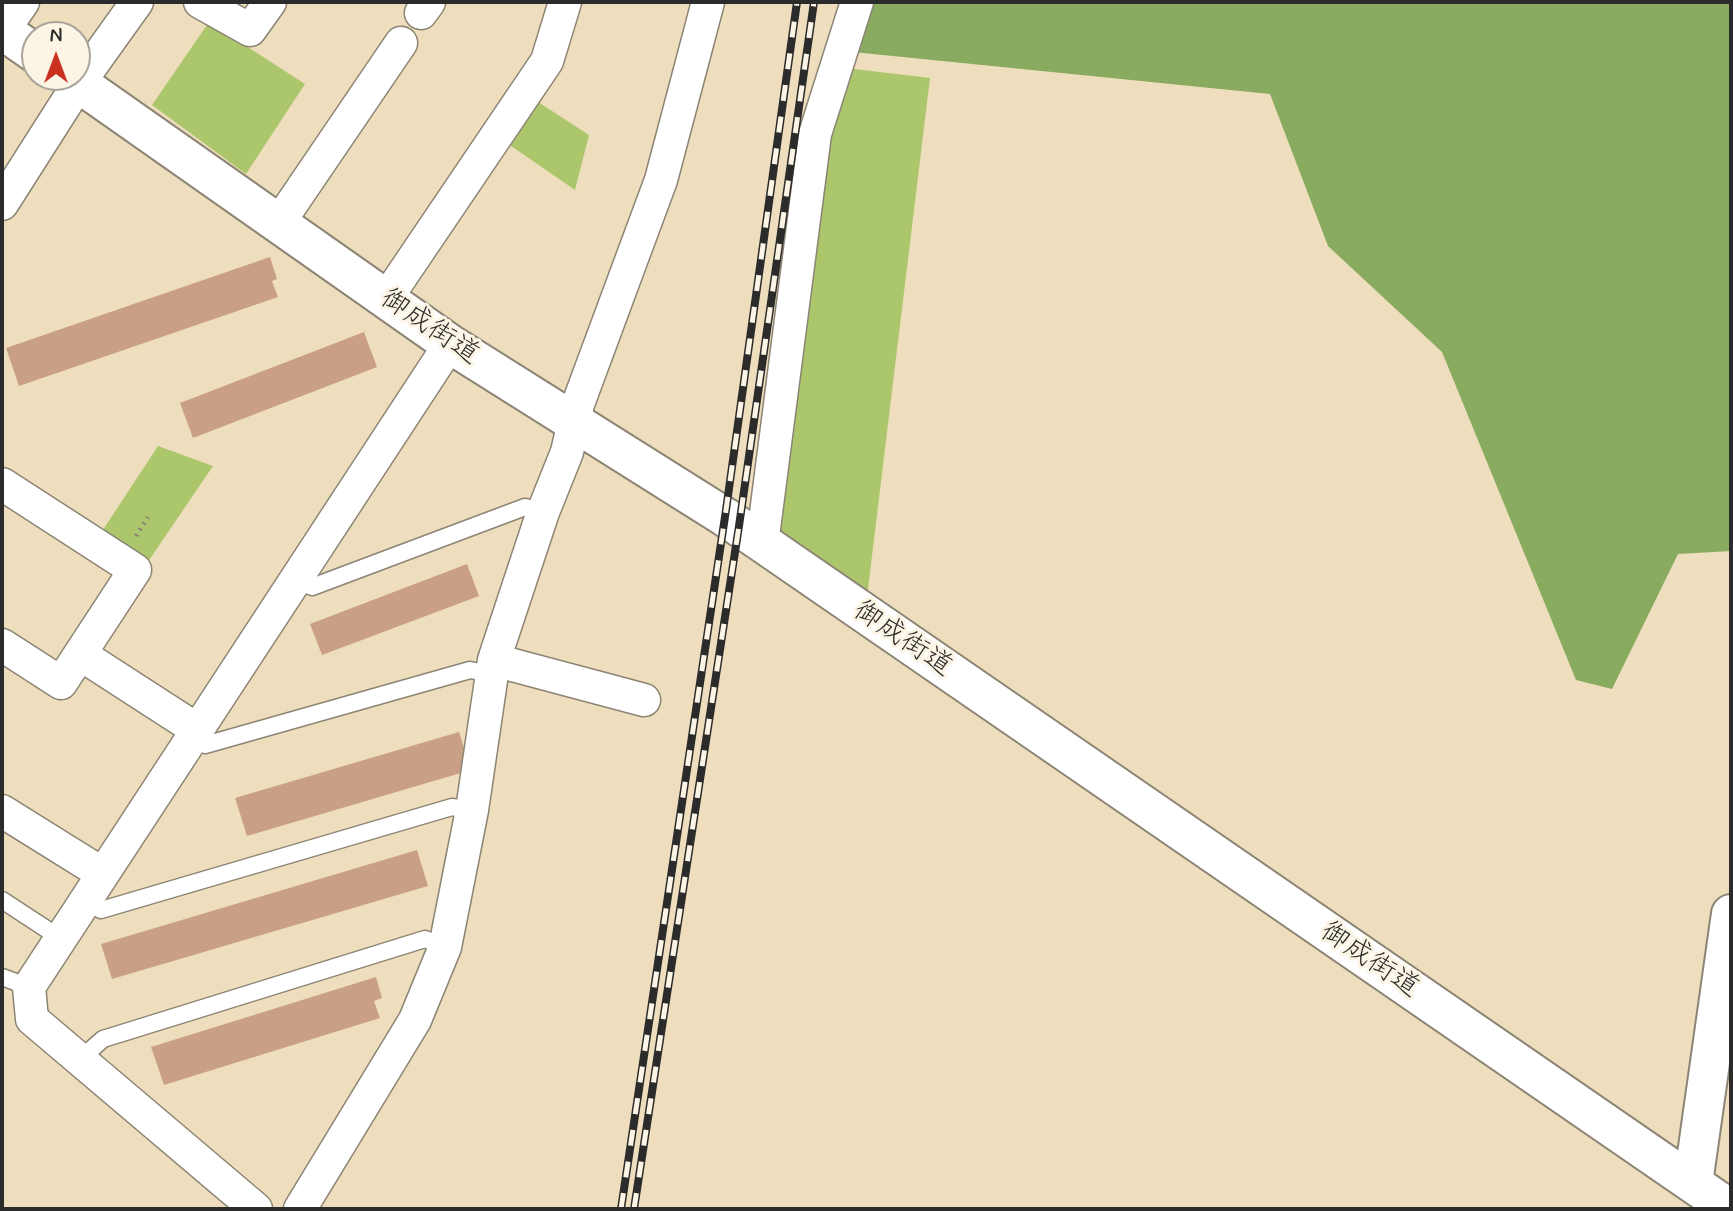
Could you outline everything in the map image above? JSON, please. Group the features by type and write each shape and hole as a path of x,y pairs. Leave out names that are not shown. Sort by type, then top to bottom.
{"street":[{"path":"91,60 137,2"},
{"path":"200,2 250,30 270,2"},
{"path":"386,299 547,61 565,2"},
{"path":"300,1209 415,1020 445,947 472,810 493,667 543,512 567,452 574,421 661,180 708,2"},
{"path":"762,544 814,134 857,2"},
{"path":"9,21 21,36"},
{"path":"278,224 401,43"},
{"path":"2,204 69,91"},
{"name":"御成街道","path":"91,91 450,344 762,544 1730,1209"},
{"path":"256,1209 78,1061 32,1019 15,982 60,938 450,344"},
{"path":"2,484 135,570 61,683 2,645"},
{"path":"80,654 194,733"},
{"path":"493,667 644,700"},
{"path":"2,811 94,887"},
{"path":"1693,1183 1731,914"}],"lane":[{"path":"295,579 312,587 525,507 543,512"},
{"path":"194,733 205,745 470,670 493,667"},
{"path":"94,887 101,910 452,807 472,810"},
{"path":"2,901 60,938"},
{"path":"78,1061 103,1039 425,939 445,947"}],"green space":[{"path":"866,2 1731,2 1731,551 1678,554 1612,689 1576,680 1442,352 1328,246 1270,94 853,52"},
{"path":"209,22 305,84 246,174 152,105"},
{"path":"846,68 930,78 867,597 769,535 821,141"},
{"path":"532,98 589,135 575,190 501,139"},
{"path":"158,446 213,466 143,569 97,539"}],"building":[{"path":"270,257 277,279 272,281 278,297 19,386 6,348"},
{"path":"364,332 377,367 193,438 180,403"},
{"path":"467,564 479,596 322,655 310,624"},
{"path":"459,732 471,770 247,836 235,798"},
{"path":"417,850 428,886 112,979 101,944"},
{"path":"376,977 382,998 374,1001 380,1018 164,1085 151,1047"}],"railway":[{"path":"621,1209 726,510 797,2"},
{"path":"634,1209 739,526 814,2"}]}
